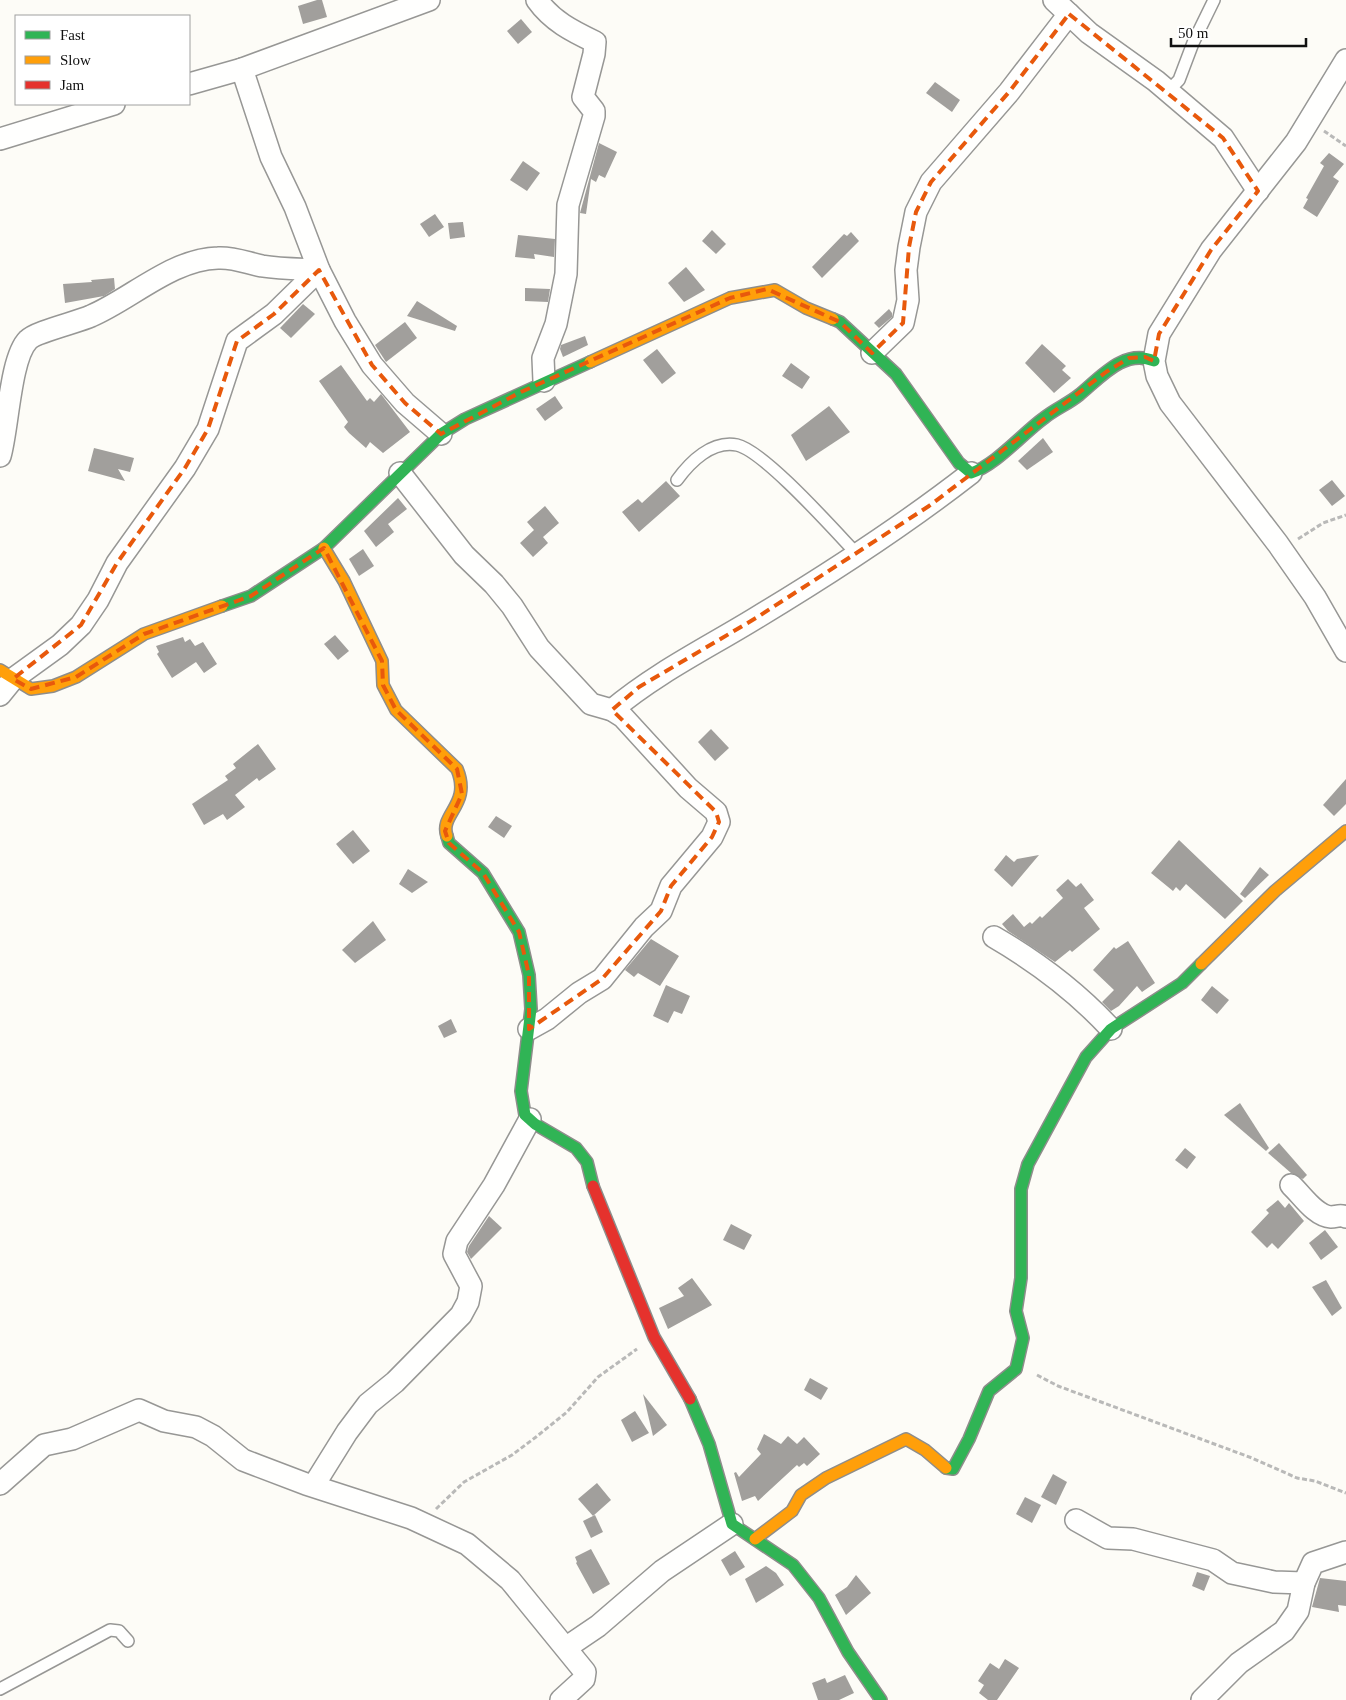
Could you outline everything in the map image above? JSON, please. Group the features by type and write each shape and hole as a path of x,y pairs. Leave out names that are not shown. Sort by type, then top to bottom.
{"street":[{"path":"190,84 242,69 429,0"},
{"path":"537,0 545,11 563,26 595,42 594,54 583,97 594,111 594,116 568,205 566,274 556,324 543,358 544,381"},
{"path":"872,353 903,322 908,300 906,270 912,230 916,212 931,182 1009,92 1062,7 1090,32 1168,91 1223,138 1258,191"},
{"path":"1346,60 1296,142 1211,250 1159,334 1154,361 1160,384 1170,403 1283,551 1315,597 1346,650"},
{"path":"242,69 271,157 295,207 319,270 372,366 405,403 441,434"},
{"path":"0,139 111,105"},
{"path":"0,456 6,434 18,355 28,339 38,333 58,328 115,306 146,284 194,262 215,258 233,258 261,266 319,270"},
{"path":"4,681 60,645 81,625 98,600 117,562 185,468 208,429 237,341 274,314 319,270"},
{"path":"4,681 31,689 53,686 76,677 144,634 251,596 324,548 358,517 441,434 466,419 544,381 730,298 767,289 775,290 806,308 840,322 872,353 885,362 896,374 959,463 971,473"},
{"path":"612,710 639,687 756,618 929,506 971,473 1015,444 1031,429 1054,411 1070,402 1106,372 1129,358 1145,357 1154,361"},
{"path":"400,473 464,555 494,584 512,606 538,648 591,704 612,710 623,717 688,788 716,812 719,822 712,837 672,886 661,910 644,927 602,979 580,993 546,1020 529,1029"},
{"path":"324,548 344,581 382,661 383,685 396,710 456,769 462,781 462,794 445,831 449,842 483,873 519,932 530,975 529,1029 521,1092 525,1115 576,1148 587,1162 595,1192 654,1337 695,1407 709,1444 732,1524 793,1565 819,1598 848,1652 881,1700"},
{"path":"755,1539 792,1511 801,1495 826,1478 906,1439 949,1470 953,1469 966,1446 989,1391 1016,1369 1023,1338 1021,1324 1016,1311 1021,1278 1021,1189 1028,1164 1086,1057 1111,1028 1142,1011 1182,982 1275,891 1346,831"},
{"path":"994,937 1052,976 1089,1006 1111,1028"},
{"path":"314,1485 347,1432 368,1404 395,1382 461,1315 468,1302 471,1286 454,1254 456,1242 494,1185 530,1120"},
{"path":"1291,1185 1319,1213 1331,1217 1341,1214 1346,1217"},
{"path":"0,1484 44,1445 72,1440 139,1410 164,1421 196,1427 213,1436 244,1460 306,1484 314,1485 420,1522 467,1544 490,1561 510,1580 585,1672 584,1679 561,1700"},
{"path":"1076,1520 1108,1538 1132,1539 1213,1560 1232,1573 1274,1582 1304,1583"},
{"path":"566,1648 598,1626 662,1571 732,1524"},
{"path":"1202,1700 1239,1663 1284,1631 1298,1611 1304,1583 1313,1563 1346,1552"}],"lane":[{"path":"1168,91 1178,80 1192,42 1214,0"},
{"path":"677,480 690,462 712,448 736,445 752,453 784,480 856,553"},
{"path":"0,1690 110,1630 120,1631 128,1641"}],"path":[{"path":"1310,120 1346,146"},
{"path":"1283,551 1323,524 1346,515"},
{"path":"420,1522 464,1482 512,1456 567,1412 598,1377 654,1337"},
{"path":"1016,1369 1035,1374 1058,1386 1252,1458 1297,1478 1315,1481 1346,1493"}],"highlighted area":[{"path":"1069,14 1223,138 1258,191 1211,250 1159,334 1154,361 1145,357 1129,358 1106,372 929,506 756,618 639,687 612,710 716,812 719,822 712,837 671,886 661,911 602,979 529,1029 529,975 519,932 483,873 449,843 445,831 462,794 457,769 396,710 383,685 382,661 324,548 251,596 144,634 76,677 31,689 13,679 81,625 117,563 185,468 208,429 237,341 274,314 319,270 372,365 405,403 441,434 521,392 730,298 767,289 840,322 872,353 903,323 909,247 916,212 931,182 1009,92"}],"building":[{"path":"322,0 327,17 303,24 298,6"},
{"path":"521,19 532,32 518,44 507,31"},
{"path":"935,82 960,100 952,112 926,93"},
{"path":"599,143 617,152 605,178 599,175 596,182 591,179 586,214 580,213"},
{"path":"1329,153 1344,164 1333,177 1339,181 1317,217 1303,208 1308,199 1306,198 1324,166 1320,163"},
{"path":"523,161 540,173 527,191 510,180"},
{"path":"435,214 444,227 429,237 420,224"},
{"path":"463,222 465,237 450,239 448,223"},
{"path":"712,230 726,244 716,254 702,241"},
{"path":"851,232 859,241 822,278 812,267 844,234 847,236"},
{"path":"518,235 555,239 554,257 534,254 535,259 515,257"},
{"path":"686,267 705,290 684,302 668,283"},
{"path":"114,278 115,289 104,296 65,303 63,284"},
{"path":"525,288 550,289 548,302 525,301"},
{"path":"417,301 457,326 455,331 407,316"},
{"path":"303,304 315,314 291,338 280,328"},
{"path":"889,309 892,317 879,328 874,323"},
{"path":"405,322 417,338 386,362 375,345"},
{"path":"585,336 588,345 563,357 560,349 561,345"},
{"path":"1042,344 1066,366 1062,370 1071,378 1054,393 1025,363"},
{"path":"657,349 676,373 662,384 643,360"},
{"path":"791,363 810,377 802,389 782,376"},
{"path":"341,365 367,401 370,398 374,402 381,394 410,432 383,453 370,442 366,448 349,433 344,427 348,422 319,381"},
{"path":"555,396 563,408 545,421 536,409"},
{"path":"829,406 850,432 806,461 791,435"},
{"path":"1043,438 1053,452 1027,470 1018,461"},
{"path":"94,448 134,458 130,472 118,469 125,481 88,471"},
{"path":"1332,480 1345,496 1332,506 1319,490"},
{"path":"666,481 680,496 639,532 622,512 638,499 642,503"},
{"path":"398,498 407,509 388,524 394,532 376,547 364,531"},
{"path":"545,506 559,523 543,537 548,543 533,557 520,543 534,530 527,522"},
{"path":"363,549 374,566 359,576 349,559"},
{"path":"335,635 349,651 338,660 324,644"},
{"path":"183,637 185,642 190,639 195,646 203,642 217,664 204,673 196,662 172,678 157,654 159,652 156,646"},
{"path":"711,729 729,748 715,761 698,742"},
{"path":"258,744 276,769 259,781 257,778 235,795 245,807 227,820 223,814 204,825 192,804 228,780 225,776 236,768 233,764"},
{"path":"1346,779 1346,804 1334,816 1323,805"},
{"path":"496,816 512,826 504,838 488,827"},
{"path":"353,830 370,851 353,864 336,844"},
{"path":"1179,840 1243,901 1225,919 1186,884 1180,891 1176,887 1173,891 1151,873"},
{"path":"1006,855 1014,862 1017,859 1039,855 1012,887 994,870"},
{"path":"1260,867 1269,875 1245,898 1240,894"},
{"path":"408,869 428,882 412,893 399,884"},
{"path":"1068,879 1076,887 1081,883 1094,900 1084,908 1100,929 1072,952 1070,950 1055,962 1008,931 1002,924 1013,914 1024,927 1030,922 1032,924 1040,916 1042,918 1063,898 1056,890"},
{"path":"373,921 386,940 355,963 342,950"},
{"path":"651,939 679,956 660,986 638,973 634,977 625,970"},
{"path":"1128,941 1155,983 1142,992 1137,986 1119,1006 1111,1011 1102,1002 1114,990 1093,970 1114,947 1116,949"},
{"path":"666,985 690,996 682,1014 674,1011 668,1023 653,1016"},
{"path":"1212,986 1229,1000 1217,1014 1201,1000"},
{"path":"451,1019 457,1032 444,1038 438,1026"},
{"path":"1240,1103 1269,1148 1266,1151 1224,1115"},
{"path":"1279,1143 1307,1175 1303,1179 1291,1173 1268,1153"},
{"path":"1185,1148 1196,1157 1187,1169 1175,1160"},
{"path":"1278,1200 1285,1208 1289,1203 1304,1221 1278,1249 1272,1243 1267,1248 1251,1232 1269,1213 1266,1210"},
{"path":"489,1216 502,1228 471,1259 467,1252 469,1246"},
{"path":"731,1224 752,1235 744,1250 723,1240"},
{"path":"1325,1230 1338,1247 1321,1260 1309,1243"},
{"path":"692,1278 712,1305 668,1329 659,1308 684,1296 678,1288"},
{"path":"1326,1280 1342,1308 1332,1316 1312,1287"},
{"path":"810,1378 828,1388 821,1400 804,1390"},
{"path":"643,1394 667,1425 653,1436"},
{"path":"635,1411 649,1433 632,1442 621,1420"},
{"path":"764,1434 781,1444 788,1436 797,1444 804,1437 820,1454 807,1466 804,1463 799,1467 797,1465 758,1501 755,1496 742,1501 734,1473 736,1472 739,1477 761,1454 757,1449"},
{"path":"1053,1474 1067,1482 1056,1505 1041,1497"},
{"path":"597,1483 611,1500 593,1516 578,1499"},
{"path":"1025,1497 1041,1505 1032,1523 1016,1514"},
{"path":"595,1515 603,1532 591,1538 583,1521"},
{"path":"591,1549 610,1584 593,1594 576,1563 575,1557"},
{"path":"735,1551 745,1567 730,1576 721,1560"},
{"path":"766,1566 776,1573 784,1585 756,1603 745,1579"},
{"path":"1197,1572 1210,1576 1204,1591 1192,1586"},
{"path":"856,1575 871,1593 846,1615 835,1595 847,1587"},
{"path":"1320,1578 1346,1581 1346,1606 1338,1605 1339,1612 1312,1607"},
{"path":"1005,1659 1019,1668 997,1700 988,1700 979,1693 984,1685 978,1681 990,1663 999,1669"},
{"path":"845,1675 854,1693 839,1700 818,1700 812,1683 825,1678 827,1683"}],"traffic: fast":[{"path":"833,319 840,322 896,374 959,463 971,473 990,464 1036,424 1075,398 1113,367 1133,358 1154,361"},
{"path":"222,606 251,596 324,548 441,434 465,419 590,362"},
{"path":"447,836 449,843 483,873 519,932 529,975 531,1009 521,1091 525,1115 535,1124 576,1148 587,1162 593,1186"},
{"path":"946,1468 953,1469 969,1439 989,1391 1016,1369 1023,1338 1016,1311 1021,1278 1021,1189 1028,1164 1086,1057 1111,1029 1182,983 1201,964"},
{"path":"690,1399 709,1444 732,1524 793,1565 819,1598 848,1652 881,1700"}],"traffic: slow":[{"path":"590,362 730,298 775,290 806,308 833,319"},
{"path":"324,548 344,581 382,661 383,685 396,710 457,769 461,781 461,792 447,821 447,836"},
{"path":"0,670 31,689 53,686 76,677 144,634 222,606"},
{"path":"1201,964 1275,891 1346,831"},
{"path":"755,1539 792,1511 801,1495 826,1478 906,1439 925,1450 946,1468"}],"traffic: jam":[{"path":"593,1186 654,1337 690,1399"}]}
